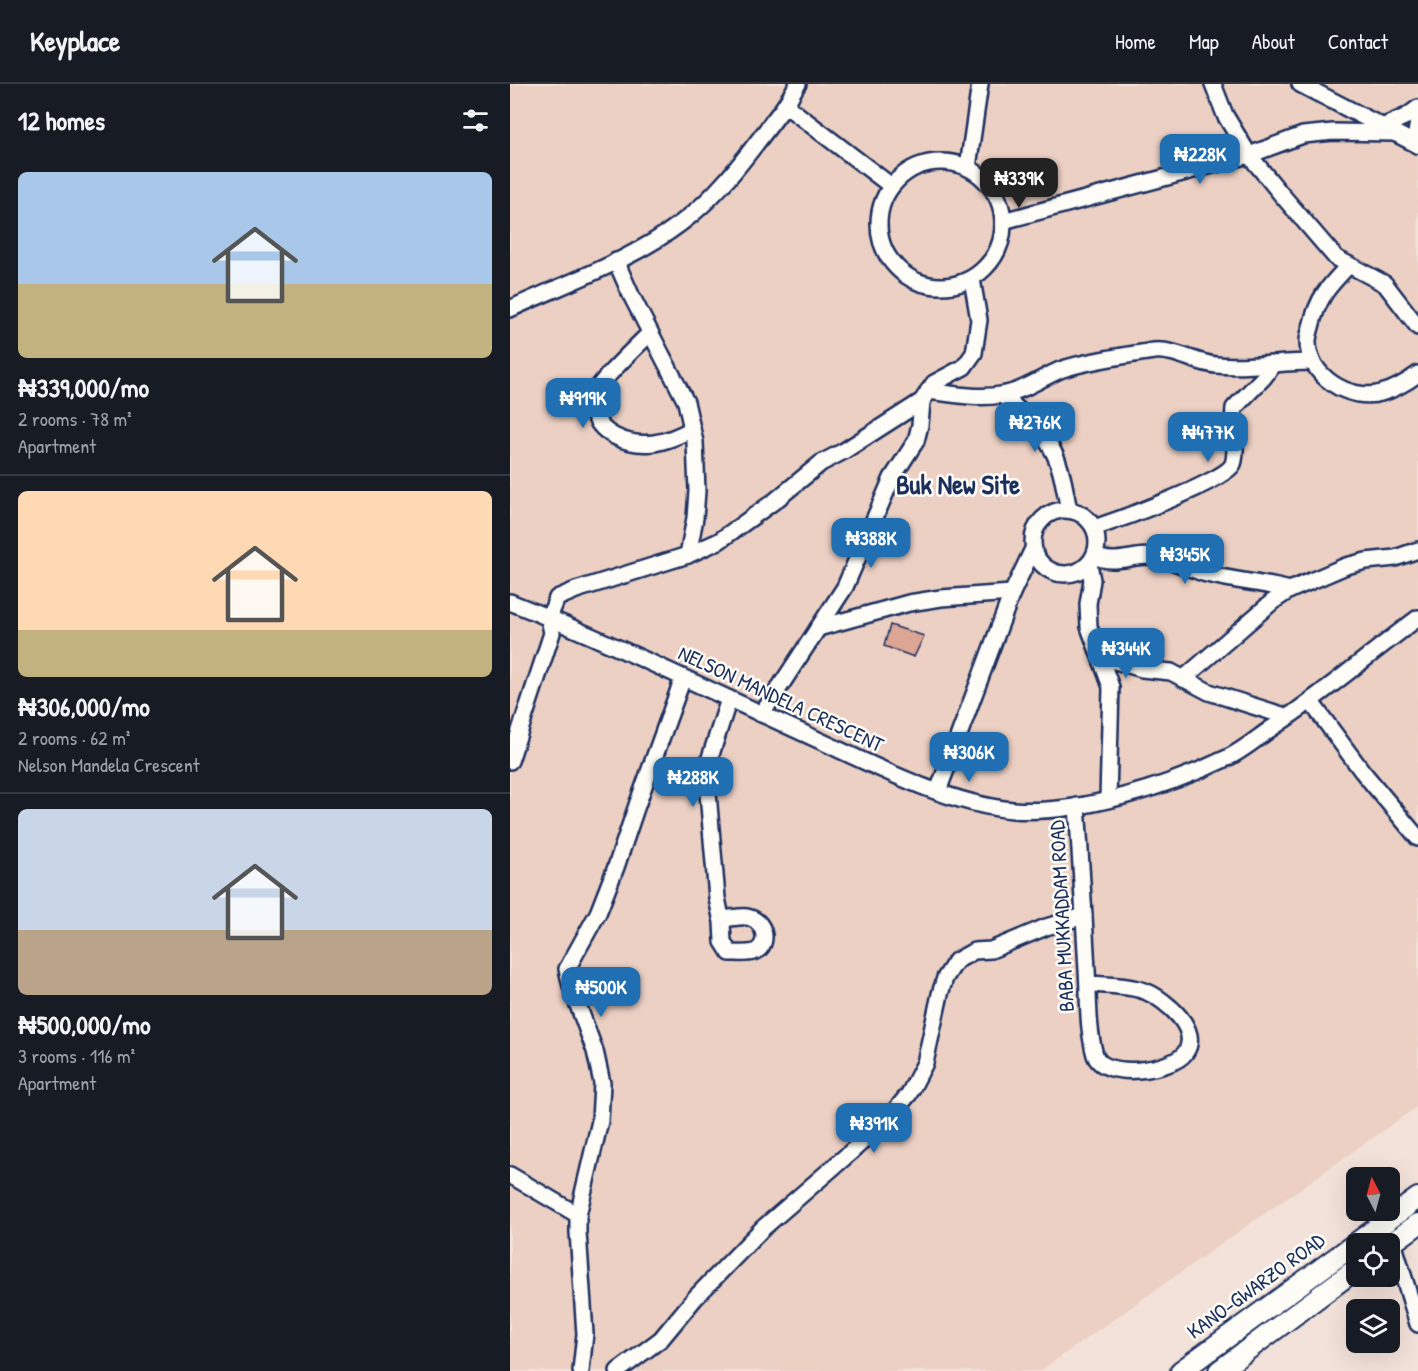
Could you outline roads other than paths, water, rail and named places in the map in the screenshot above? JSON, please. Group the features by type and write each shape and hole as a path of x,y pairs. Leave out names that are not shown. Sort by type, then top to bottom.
{"main road":[{"name":"KANO-GWARZO ROAD","path":"1181,1371 1418,1198"},
{"path":"1400,1239 1415,1231"},
{"path":"1219,1371 1346,1276"}],"street":[{"path":"510,309 616,261 682,223 715,192 785,105 798,84"},
{"path":"968,167 980,84"},
{"path":"1213,84 1225,115 1249,155 1336,258 1385,285 1418,327"},
{"path":"1300,84 1418,145"},
{"path":"785,105 890,186"},
{"path":"1003,221 1249,155 1303,135 1388,130 1418,108"},
{"path":"1418,121 1416,134 1418,145"},
{"path":"949,162 968,167 984,178 996,194 1003,212 1004,232 998,251 987,267 972,279 953,286 933,286 914,281 898,270 886,254 879,236 879,216 890,186 911,169 929,163 949,162"},
{"path":"616,261 686,402 695,442 697,491 688,555"},
{"path":"1349,265 1324,291 1314,313 1308,341 1312,362 1328,381 1353,394 1380,394 1418,374"},
{"path":"762,714 845,587 892,478 916,441 925,396 933,383 964,367 974,353 979,320 972,279"},
{"path":"650,333 601,384 592,398 594,416 601,428 612,436 634,441 651,443 675,439 692,429"},
{"path":"510,761 552,633 549,618 557,598 688,555 718,541 776,500 820,463 844,451 925,396 1002,395 1015,392 1061,370 1156,351 1168,352 1214,365 1312,362"},
{"path":"1095,528 1165,501 1227,471 1234,460 1234,408 1274,364"},
{"path":"1002,395 1043,435 1055,456 1062,475 1069,510"},
{"path":"938,791 1012,593 1033,549 1035,529 1049,514 1059,510 1069,510 1087,518 1095,528 1098,546 1092,560 1092,580 1088,604 1089,627 1111,687 1108,799"},
{"path":"1033,549 1043,566 1061,575 1081,570 1092,560 1105,561 1153,556 1241,583 1290,590"},
{"path":"1183,679 1272,602 1290,590 1346,566 1395,558 1418,550"},
{"path":"818,628 909,603 941,598 1012,593"},
{"name":"NELSON MANDELA CRESCENT","path":"510,602 684,678 911,782 972,801 1011,810 1077,806 1150,790 1230,757 1311,702 1418,618"},
{"path":"1101,657 1142,669 1171,672 1209,693 1288,717"},
{"path":"582,1371 585,1334 578,1215 600,1121 602,1083 595,1051 567,969 598,913 684,678"},
{"path":"722,922 717,898 706,770 729,699"},
{"path":"1311,702 1362,771 1418,838"},
{"name":"BABA MUKKADDAM ROAD","path":"1077,806 1088,984 1088,1025 1096,1058 1101,1065 1131,1071 1152,1069 1172,1063 1185,1054 1189,1043 1187,1025 1169,1006 1146,991 1088,984"},
{"path":"618,1371 661,1339 695,1298 763,1227 866,1138 893,1113 909,1094 925,1063 945,978 957,961 974,951 991,950 1046,927 1084,916"},
{"path":"510,1174 578,1215"},
{"path":"1400,1271 1418,1324"}],"district":[{"name":"Buk New Site","path":"958,485"}]}
